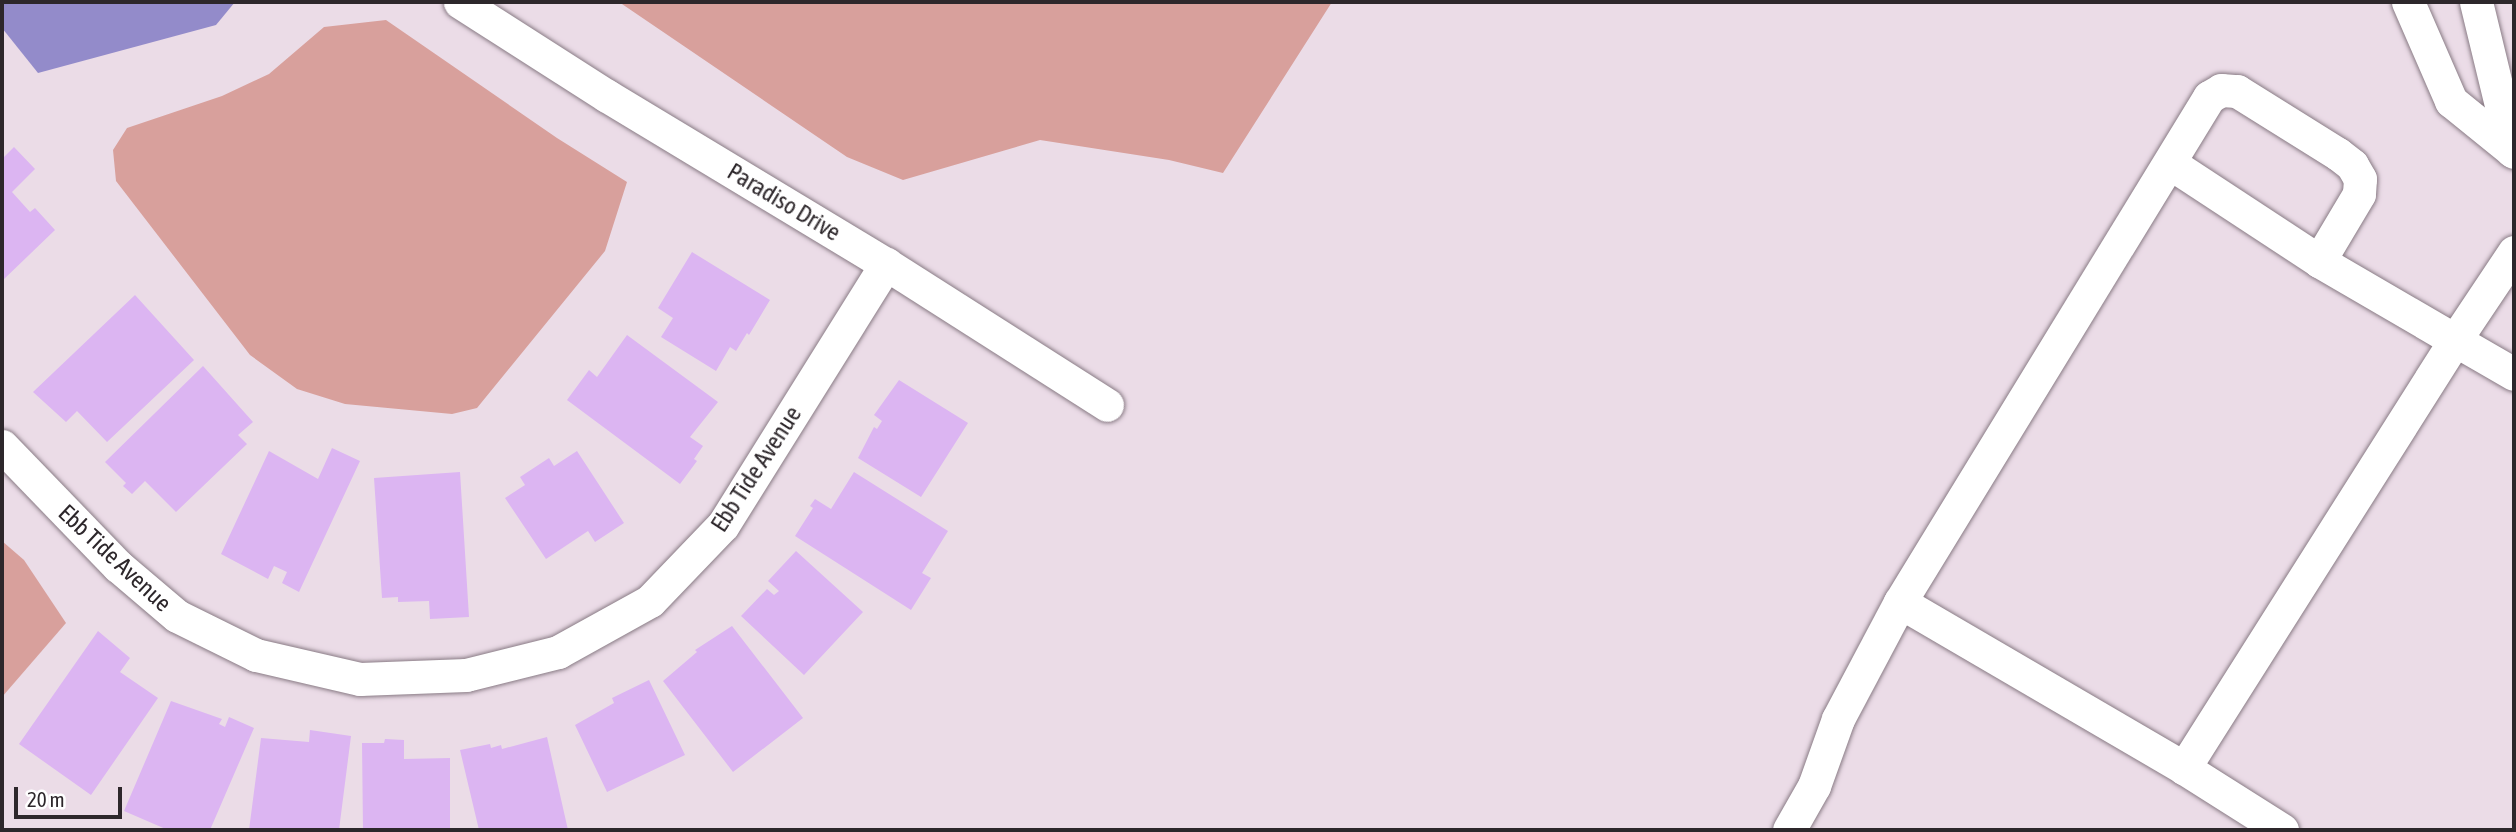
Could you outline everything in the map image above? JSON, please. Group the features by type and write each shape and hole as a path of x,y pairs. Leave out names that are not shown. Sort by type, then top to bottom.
{"street":[{"name":"Paradiso Drive","path":"460,2 607,96 886,264 1107,405"},
{"path":"2408,2 2451,101 2513,152"},
{"path":"2476,2 2513,152"},
{"path":"1789,830 1814,786 1839,719 1900,602 2210,97 2221,90 2237,91 2352,165 2360,179 2359,194 2319,261"},
{"path":"2170,163 2319,261 2514,374"},
{"path":"2184,768 2455,340 2514,252"},
{"name":"Ebb Tide Avenue","path":"2,446 118,566 177,616 188,622 256,655 360,679 466,676 558,652 650,601 723,525 886,264"},
{"path":"1900,602 2184,768 2282,830"}],"shaded area":[{"path":"2,2 235,2 216,25 38,73 2,28"},
{"path":"619,2 1332,2 1223,173 1169,160 1040,140 903,180 847,157"},
{"path":"386,20 557,138 627,182 605,251 477,408 452,414 345,404 297,389 250,355 116,181 113,150 127,128 222,96 269,74 324,27"},
{"path":"2,541 24,560 66,623 2,697"}],"building":[{"path":"14,147 35,169 12,192 30,212 35,208 55,230 2,281 2,159"},
{"path":"692,252 770,300 749,335 747,333 736,351 730,347 716,371 661,337 673,318 658,308"},
{"path":"135,295 194,360 107,442 77,411 66,422 33,392"},
{"path":"627,335 718,402 690,437 703,446 694,459 697,461 680,484 567,400 589,370 597,377"},
{"path":"203,366 253,422 238,435 247,444 176,512 145,481 132,494 123,486 126,483 105,462"},
{"path":"899,380 968,423 921,497 858,458 874,427 877,429 882,421 874,415"},
{"path":"332,448 360,461 299,592 282,583 287,572 274,566 268,579 221,554 269,451 318,479"},
{"path":"577,451 624,523 595,542 588,531 546,559 505,498 525,485 520,477 549,458 554,466"},
{"path":"460,472 469,617 430,619 429,601 398,602 398,597 382,598 374,478"},
{"path":"854,472 948,531 922,573 931,578 911,610 795,536 813,508 810,506 815,499 831,509"},
{"path":"796,551 863,612 804,675 741,616 767,589 774,595 779,591 768,581"},
{"path":"732,626 803,718 733,772 663,681 697,652 695,650"},
{"path":"98,631 130,658 120,672 158,698 91,795 19,744"},
{"path":"649,680 685,755 607,792 575,725 614,703 612,698"},
{"path":"171,701 222,719 219,724 225,727 229,717 254,728 210,830 168,830 124,811"},
{"path":"310,730 351,736 339,830 249,830 261,738 309,742"},
{"path":"547,737 568,830 479,830 460,750 490,744 491,748 501,745 502,749"},
{"path":"385,739 404,740 404,759 450,758 450,830 363,830 362,743 384,743"}]}
